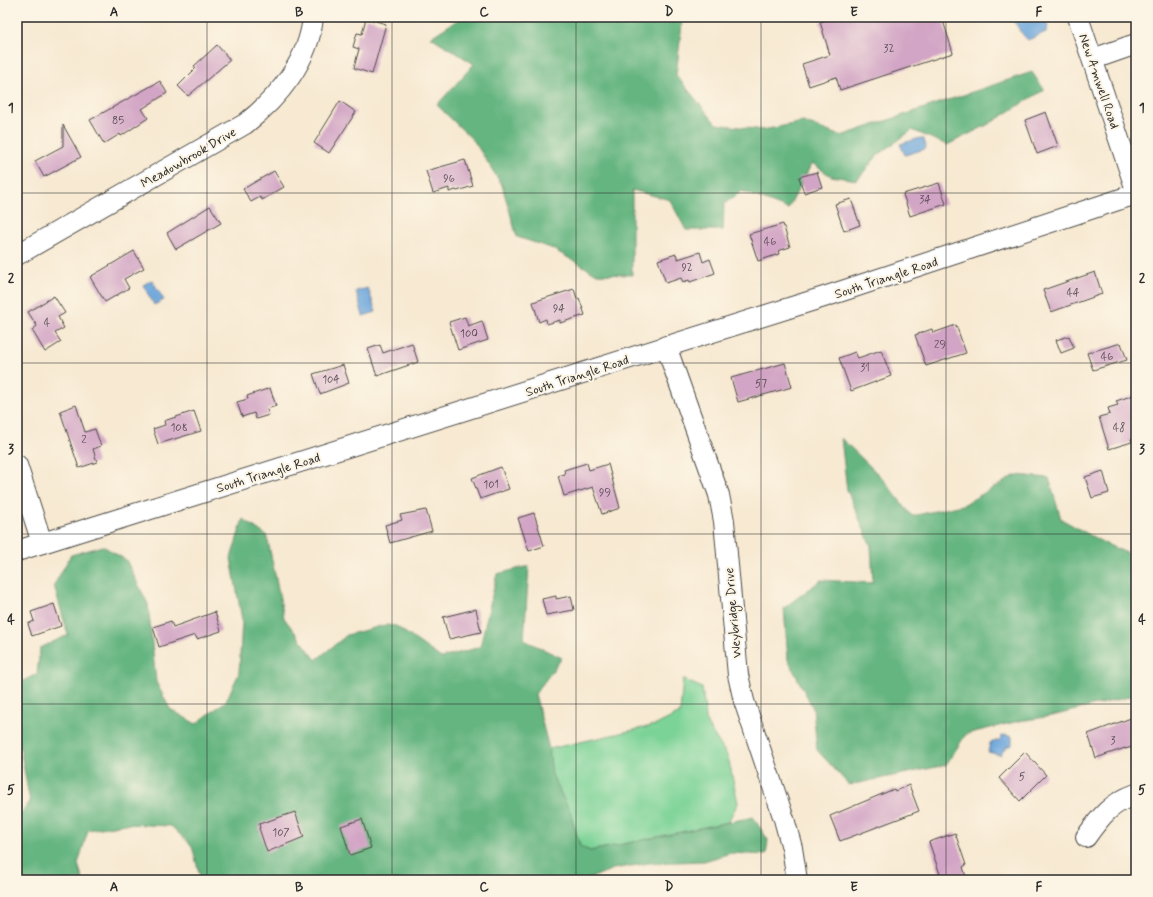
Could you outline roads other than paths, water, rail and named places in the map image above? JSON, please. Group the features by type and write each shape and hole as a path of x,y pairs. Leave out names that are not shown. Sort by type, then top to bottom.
{"street":[{"name":"Meadowbrook Drive","path":"17,255 245,124 266,108 294,71 305,49 313,17"},
{"name":"New Amwell Road","path":"1078,17 1136,190"},
{"path":"1093,59 1136,44"},
{"name":"South Triangle Road","path":"17,551 824,297 1136,194"},
{"name":"Weybridge Drive","path":"666,346 718,495 724,521 738,675 744,701 784,819 792,848 797,880"},
{"path":"17,465 42,543"},
{"path":"1086,837 1098,819 1119,800 1136,794"}],"water":[{"path":"1008,17 1044,17 1048,26 1046,32 1028,40 1014,22"},
{"path":"920,138 924,139 926,146 925,149 905,155 900,144"},
{"path":"152,280 164,300 154,305 143,285"},
{"path":"368,288 376,312 363,316 356,291"},
{"path":"1006,735 1012,737 1012,745 1006,747 1000,755 988,752 990,743 1000,740 1002,736"}]}
